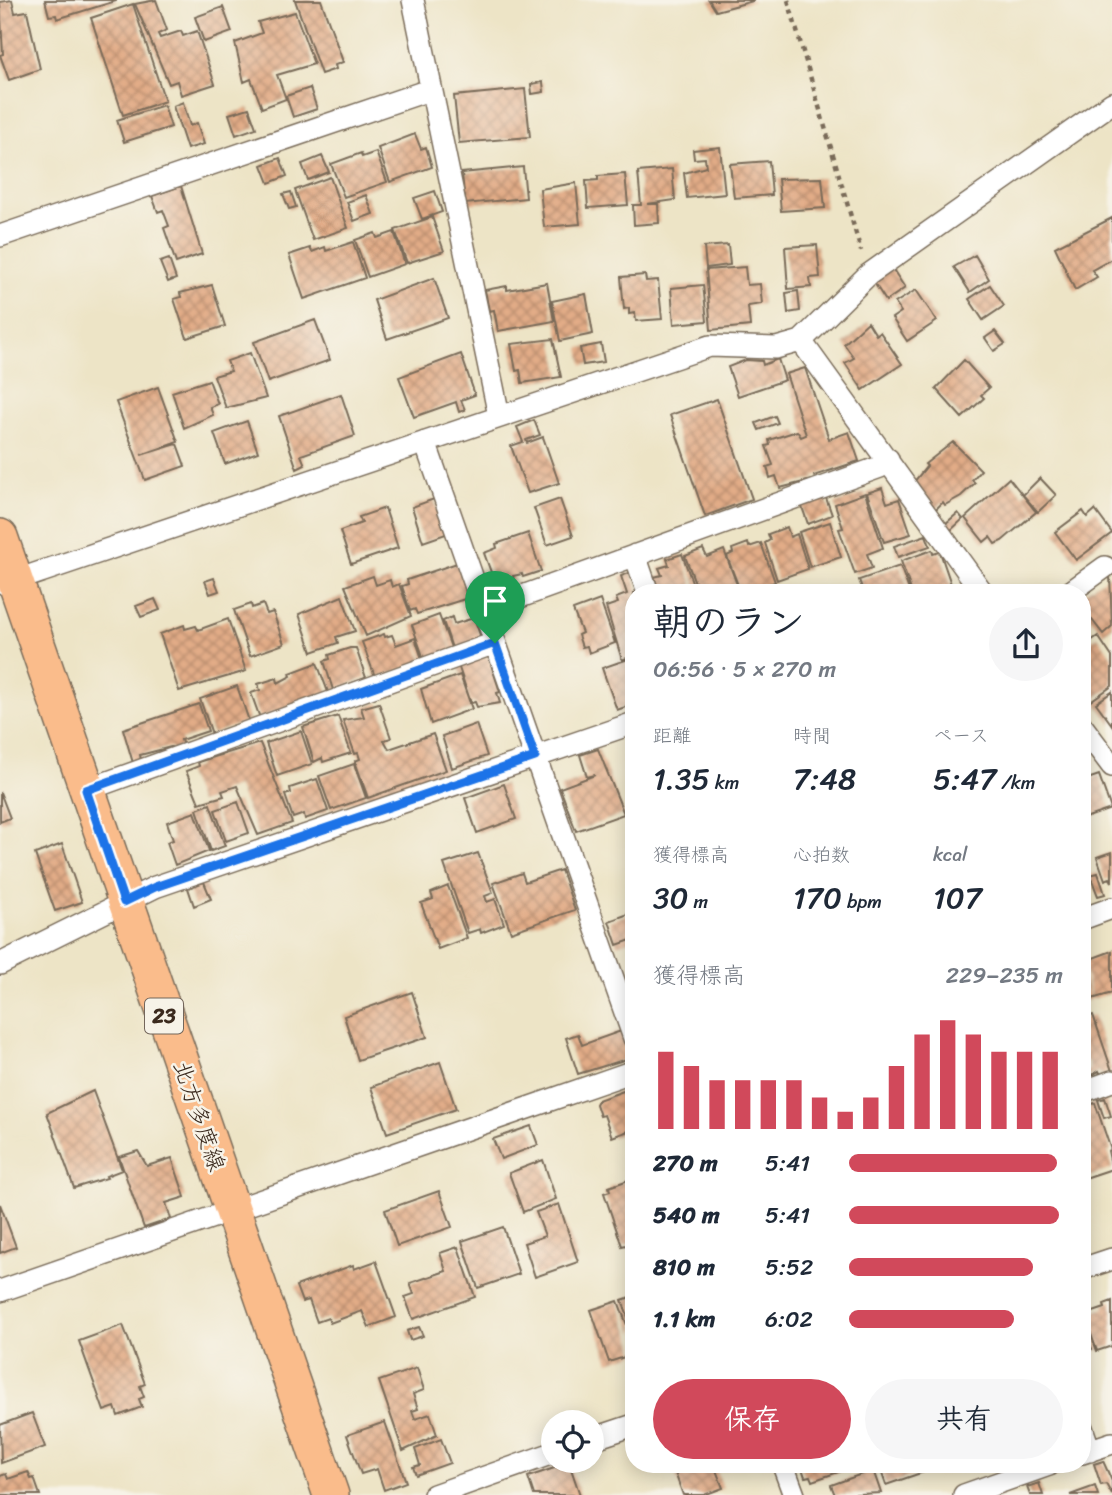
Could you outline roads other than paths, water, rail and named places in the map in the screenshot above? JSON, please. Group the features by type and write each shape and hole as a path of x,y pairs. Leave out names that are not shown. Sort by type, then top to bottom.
{"main road":[{"name":"北方多度線","path":"0,537 8,583 86,790 331,1495"}],"street":[{"path":"413,0 429,90 499,415"},
{"path":"0,236 429,90"},
{"path":"8,583 499,415 710,346 776,348 802,341 868,275 1112,103"},
{"path":"802,341 977,584"},
{"path":"425,442 625,1012"},
{"path":"484,610 880,467 888,459"},
{"path":"635,555 645,584"},
{"path":"1081,584 1105,567"},
{"path":"86,790 495,643"},
{"path":"0,964 155,887 338,822 625,726"},
{"path":"1091,743 1112,766"},
{"path":"1091,916 1112,908"},
{"path":"0,1291 625,1075"},
{"path":"1091,1090 1112,1082"},
{"path":"1091,1266 1112,1259"},
{"path":"604,1436 625,1428"},
{"path":"1091,1450 1112,1443"},
{"path":"434,1495 541,1457"},
{"path":"786,1473 794,1495"},
{"path":"964,1495 1026,1473"}]}
